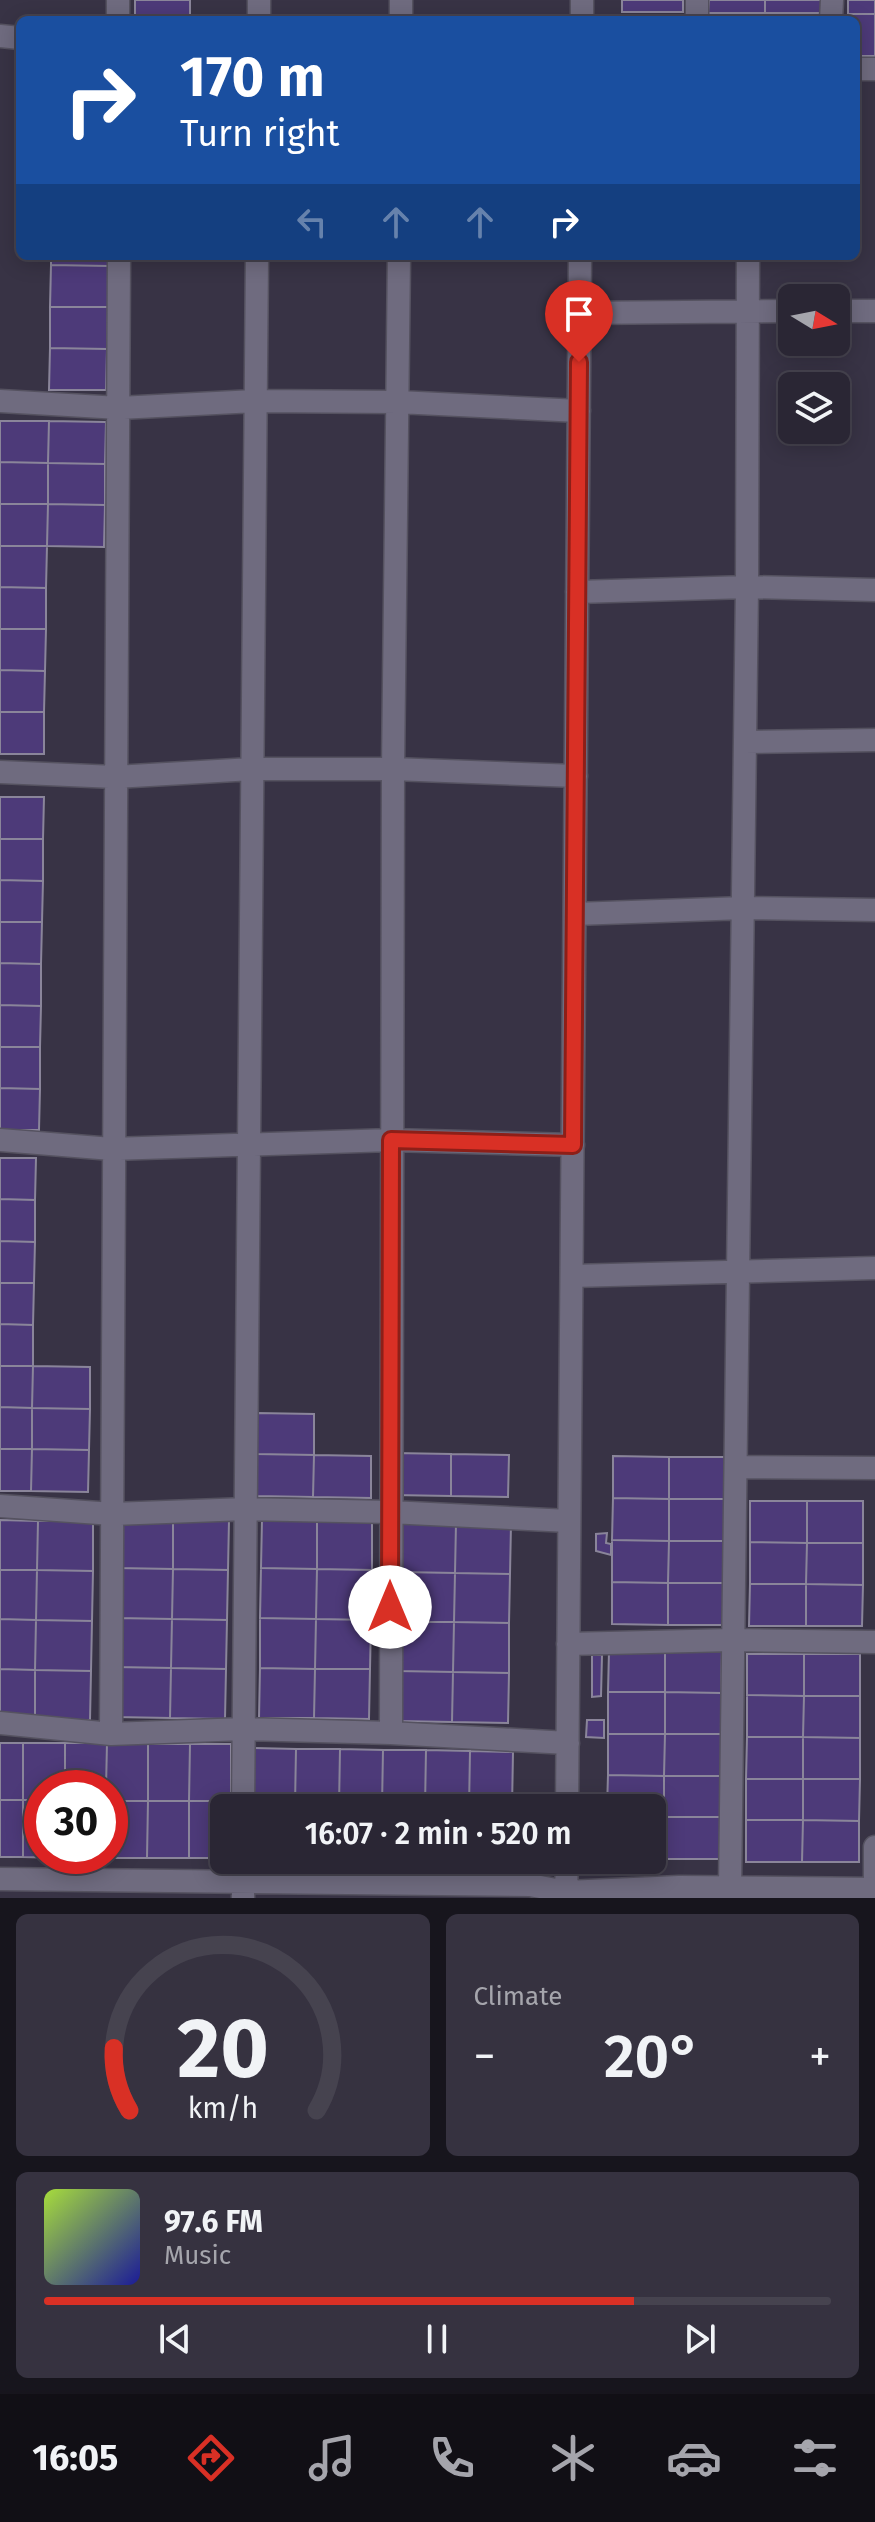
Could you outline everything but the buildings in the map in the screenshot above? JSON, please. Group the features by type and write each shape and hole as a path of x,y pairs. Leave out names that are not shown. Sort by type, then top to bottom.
{"street":[{"path":"111,1734 119,260"},
{"path":"243,1794 257,260"},
{"path":"391,1733 393,769 399,260"},
{"path":"567,1794 580,260"},
{"path":"730,1887 744,908 748,260"},
{"path":"580,313 778,311"},
{"path":"850,311 875,311"},
{"path":"0,401 119,408 255,401 398,402 579,411"},
{"path":"577,592 747,587 875,590"},
{"path":"745,742 875,740"},
{"path":"0,772 115,777 252,769 393,769 576,776"},
{"path":"575,914 744,908 875,910"},
{"path":"0,1140 112,1149 391,1140 573,1145"},
{"path":"572,1276 875,1268"},
{"path":"737,1467 875,1468"},
{"path":"0,1506 113,1514 246,1509 569,1521"},
{"path":"568,1644 732,1640 875,1642"},
{"path":"0,1723 111,1734 244,1729 568,1743"},
{"path":"0,1879 101,1889 243,1880 380,1891 679,1892 730,1887 808,1893 875,1889 875,1847"},
{"path":"566,1892 567,1874"}],"route":[{"path":"390,1607 391,1140 573,1145 579,362"}]}
